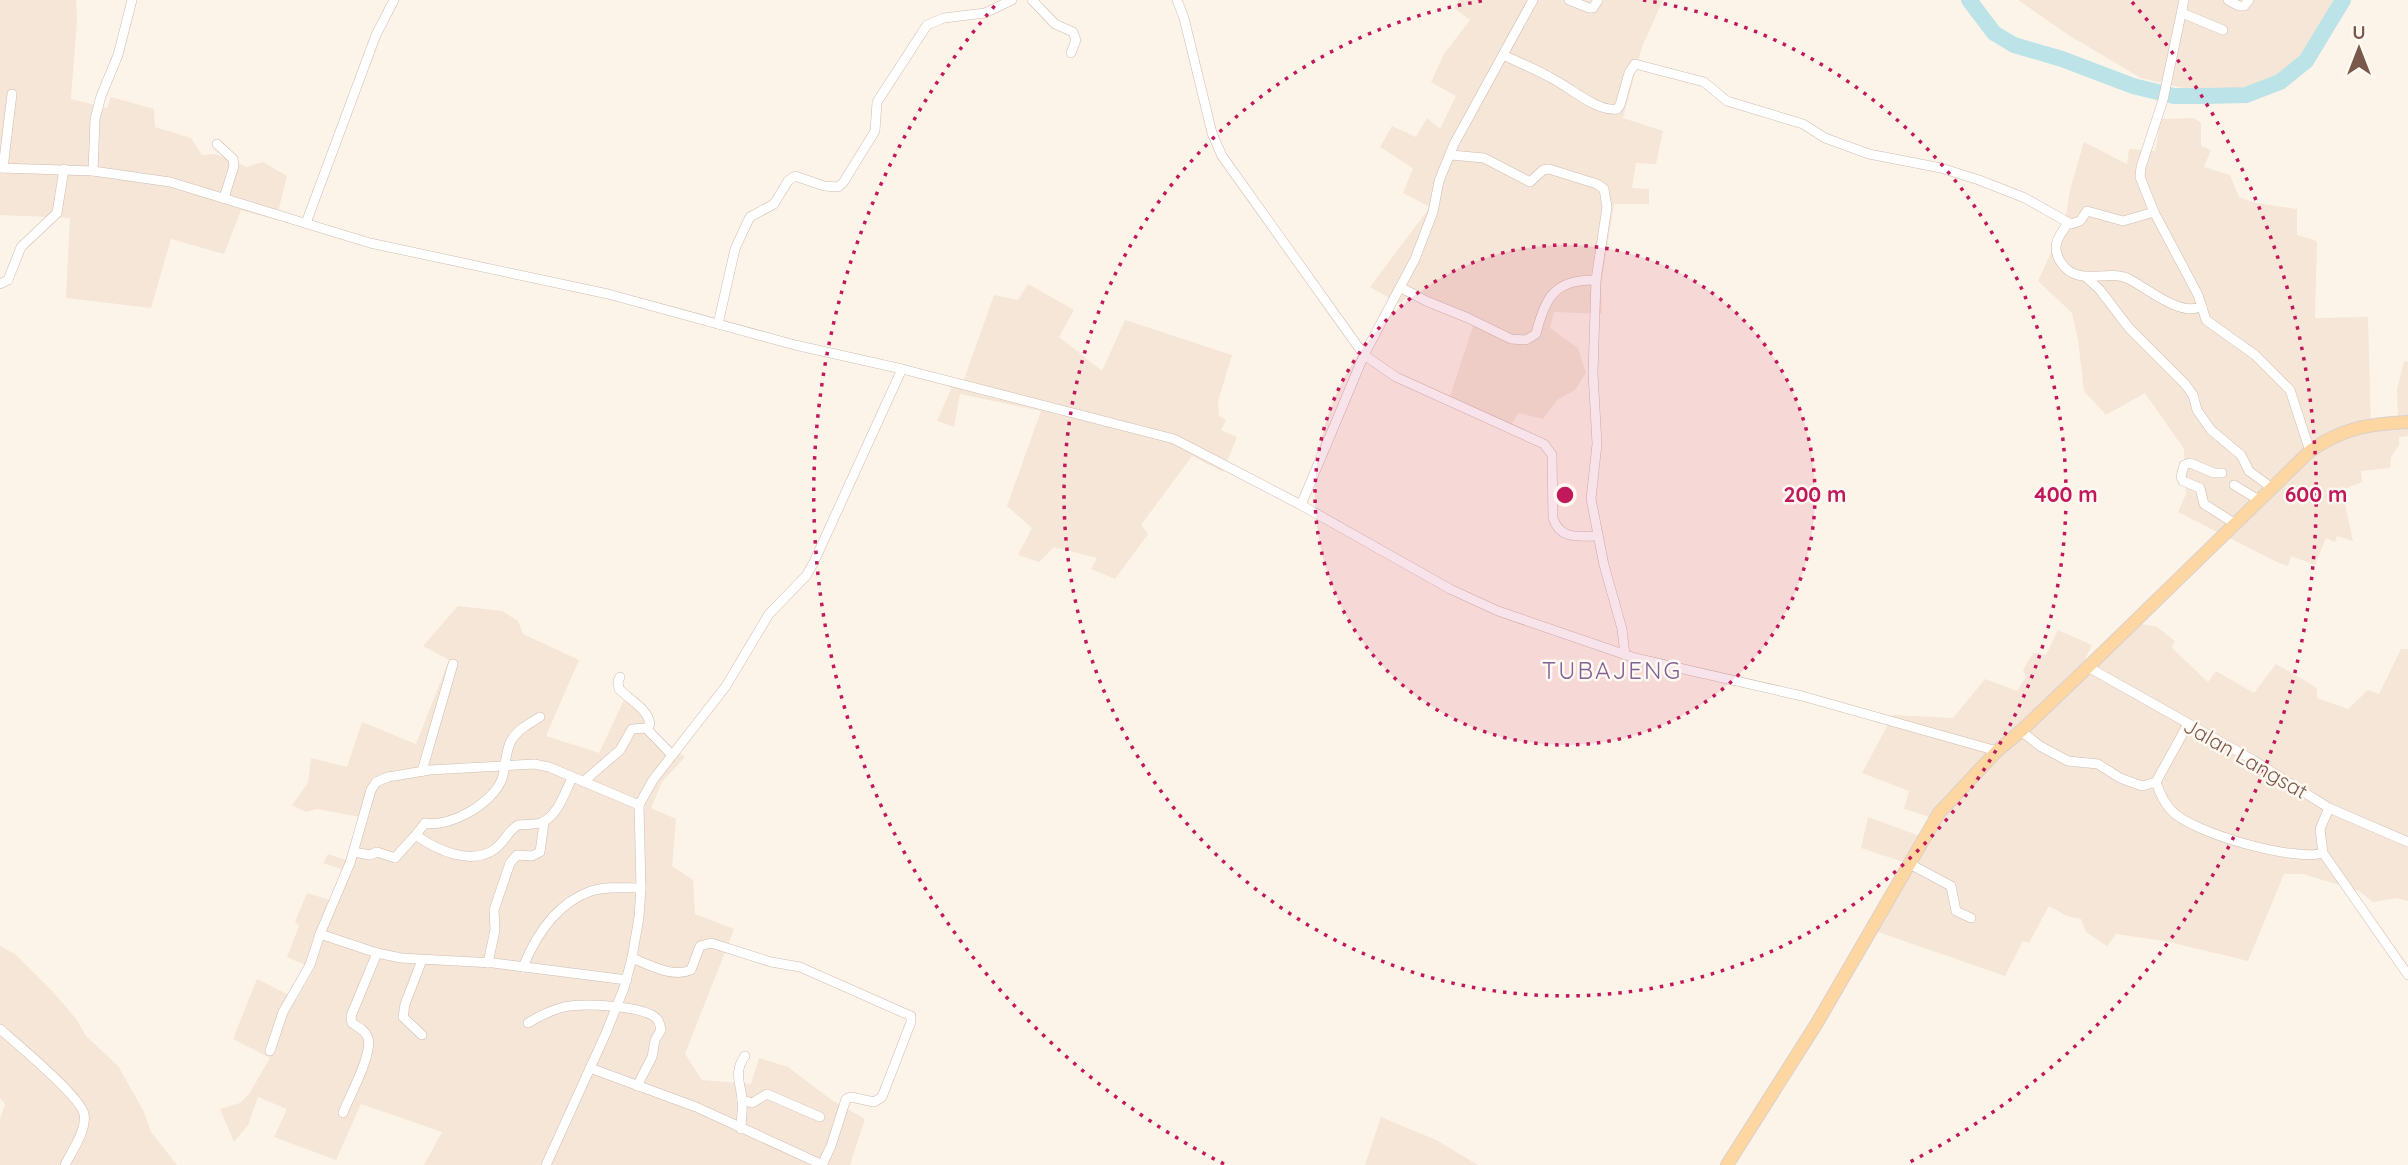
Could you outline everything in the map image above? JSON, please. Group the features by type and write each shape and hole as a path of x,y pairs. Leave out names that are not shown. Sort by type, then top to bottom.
{"main road":[{"path":"1727,1165 1817,1023 1939,813 1997,751 2088,667 2310,451 2342,432 2384,423 2408,422"}],"street":[{"path":"93,171 95,119 101,96 118,55 132,0"},
{"path":"306,223 376,35 394,0"},
{"path":"718,324 735,249 751,217 774,204 788,181 795,176 829,188 843,183 874,131 879,98 927,25 944,18 995,10 1012,0"},
{"path":"1032,0 1055,24 1073,32 1076,40 1071,53"},
{"path":"1177,0 1184,18 1212,133 1222,156 1364,355 1396,377 1544,444 1552,455 1553,518 1556,526 1565,535 1597,536"},
{"path":"1301,505 1364,355 1427,228 1439,181 1472,109 1533,0"},
{"path":"1569,0 1588,8 1593,8 1598,0"},
{"path":"2184,0 2163,100 2140,172 2154,212 2199,295 2206,320 2255,355 2290,390 2310,451"},
{"path":"2228,0 2244,6 2249,0"},
{"path":"2182,13 2223,30"},
{"path":"1503,55 1552,78 1585,100 1609,110 1620,106 1629,73 1635,64 1704,82 1727,101 1803,124 1825,138 1869,155 1941,168 1979,180 2025,198 2068,223 2077,223 2087,211 2123,221 2154,212"},
{"path":"12,94 1,168 93,171 170,183 370,243 608,294 1174,439 1301,505 1473,601 1625,655 1824,702 1997,751"},
{"path":"217,144 233,159 225,198"},
{"path":"1451,155 1484,158 1530,182 1543,170 1549,169 1601,186 1605,193 1607,213 1596,280 1593,373 1597,444 1591,499 1597,536 1622,629 1625,655"},
{"path":"0,284 8,280 21,247 57,214 64,169"},
{"path":"2068,223 2056,242 2057,254 2071,273 2087,278 2120,276 2178,306 2194,309 2202,306"},
{"path":"2087,278 2100,290 2129,328 2185,384 2193,395 2196,410 2211,430 2241,455 2249,471 2272,488"},
{"path":"1400,287 1426,302 1507,337 1526,340 1536,334 1542,310 1561,285 1581,279 1596,280"},
{"path":"546,1165 617,1005 632,958 641,888 639,805 653,780 726,686 769,614 798,585 813,564 902,369"},
{"path":"2222,473 2214,473 2190,463 2184,465 2181,477 2183,481 2200,488 2204,504 2234,523"},
{"path":"2234,485 2259,500"},
{"path":"422,771 453,664"},
{"name":"Jalan Langsat","path":"2088,667 2253,761 2329,808 2408,842"},
{"path":"583,782 620,750 632,729 646,728 650,724 649,718 619,690 620,677"},
{"path":"354,852 370,855 377,852 395,858 425,824 439,824 472,811 498,787 506,764 509,743 515,735 540,717"},
{"path":"2021,731 2040,746 2068,761 2098,764 2114,775 2142,786 2156,782 2188,724"},
{"path":"646,728 672,755"},
{"path":"270,1051 283,1012 310,965 354,852 371,790 376,782 388,776 422,771 534,764 549,767 639,805"},
{"path":"488,962 495,930 494,910 510,863 517,855 532,856 540,852 544,823 558,807 572,778"},
{"path":"2156,782 2171,811 2215,836 2257,847 2323,853"},
{"path":"2329,808 2320,830 2323,853 2408,975"},
{"path":"417,836 434,848 467,856 494,850 518,825 544,823"},
{"path":"1908,863 1947,882 1953,888 1956,911 1972,918"},
{"path":"523,967 537,935 546,923 576,898 602,889 641,888"},
{"path":"320,934 377,953 422,960 488,962 626,980"},
{"path":"590,1068 696,1108 823,1165 846,1099 850,1097 874,1102 882,1097 911,1022 911,1016 808,970 771,962 710,943 700,946 691,970 685,973 677,973 632,958"},
{"path":"343,1113 369,1044 364,1031 352,1023 351,1016 377,953"},
{"path":"422,960 405,1004 404,1017 422,1035"},
{"path":"528,1023 564,1007 617,1005 653,1016 661,1028 655,1040 652,1057 637,1086"},
{"path":"0,1028 55,1079 83,1110 84,1122 65,1165"},
{"path":"741,1129 742,1100 737,1078 744,1056"},
{"path":"742,1100 752,1103 767,1094 820,1117"}],"shaded area":[{"path":"0,0 76,0 71,99 107,108 111,97 154,109 155,127 191,138 202,155 216,154 247,167 263,162 287,176 276,220 241,210 224,254 171,239 151,308 66,298 70,218 0,215"},
{"path":"1459,0 1663,0 1642,47 1623,118 1663,131 1656,164 1636,163 1632,188 1649,189 1649,204 1614,204 1601,286 1602,314 1554,312 1550,328 1578,348 1586,373 1575,390 1557,400 1543,419 1518,413 1508,431 1448,402 1474,323 1409,295 1400,304 1370,287 1430,207 1403,193 1413,168 1380,147 1392,126 1416,137 1427,118 1440,129 1456,96 1431,82 1444,54 1470,20 1454,8"},
{"path":"2018,0 2333,0 2305,59 2247,103 2141,78 2070,36"},
{"path":"2194,118 2201,123 2201,146 2211,150 2204,167 2230,175 2239,197 2256,203 2297,209 2297,235 2317,241 2315,318 2368,317 2371,429 2398,425 2397,389 2404,361 2408,362 2408,436 2399,437 2399,445 2391,457 2390,468 2361,471 2362,482 2342,490 2353,541 2337,536 2335,542 2326,538 2315,565 2291,556 2288,566 2279,563 2178,512 2186,494 2184,449 2145,393 2106,415 2084,391 2072,313 2038,281 2065,221 2070,190 2084,142 2127,164 2129,149 2155,151 2161,119"},
{"path":"1028,284 1074,310 1059,337 1102,371 1125,320 1232,355 1218,401 1219,416 1226,420 1221,430 1237,437 1223,472 1192,456 1141,525 1148,534 1115,579 1091,569 1097,558 1054,547 1039,562 1018,555 1032,528 1007,506 1041,411 960,394 954,427 937,421 955,380 963,382 994,295 1018,300"},
{"path":"458,606 502,611 518,621 523,634 579,660 546,736 599,753 624,700 644,712 654,724 653,732 685,757 662,782 651,808 676,819 672,866 693,880 695,914 734,929 685,1054 702,1080 751,1084 759,1058 788,1067 833,1101 865,1119 850,1165 424,1165 442,1132 361,1104 336,1160 274,1137 287,1109 258,1097 248,1125 234,1142 220,1109 240,1103 249,1094 270,1058 233,1039 257,979 297,999 314,969 287,957 299,926 295,922 307,893 330,900 343,870 323,863 328,854 346,860 360,817 317,809 306,812 292,805 308,783 311,758 347,767 362,722 416,744 449,660 423,646"},
{"path":"2137,623 2157,627 2175,641 2172,648 2208,682 2216,671 2254,693 2276,664 2317,688 2317,698 2348,709 2368,690 2379,694 2401,649 2408,649 2408,901 2396,898 2373,902 2359,891 2303,874 2284,874 2248,961 2165,941 2116,934 2107,946 2086,932 2081,919 2069,917 2049,906 2029,943 2023,941 2005,976 1875,931 1912,865 1861,848 1868,817 1928,839 1939,820 1904,809 1909,791 1862,773 1893,715 1953,718 1985,679 2017,691 2026,677 2023,670 2033,653 2046,655 2058,630 2092,645 2085,659 2093,666"},
{"path":"0,946 16,955 52,991 77,1020 86,1036 118,1066 144,1112 151,1132 177,1165 0,1165 0,1119 5,1104 0,1098"},
{"path":"1381,1117 1436,1140 1478,1165 1365,1165"}],"waterway":[{"path":"1969,0 1994,33 2014,45 2062,59 2133,86 2174,96 2246,95 2280,82 2306,61 2343,0"}],"district":[{"name":"TUBAJENG","path":"1612,670"}]}
